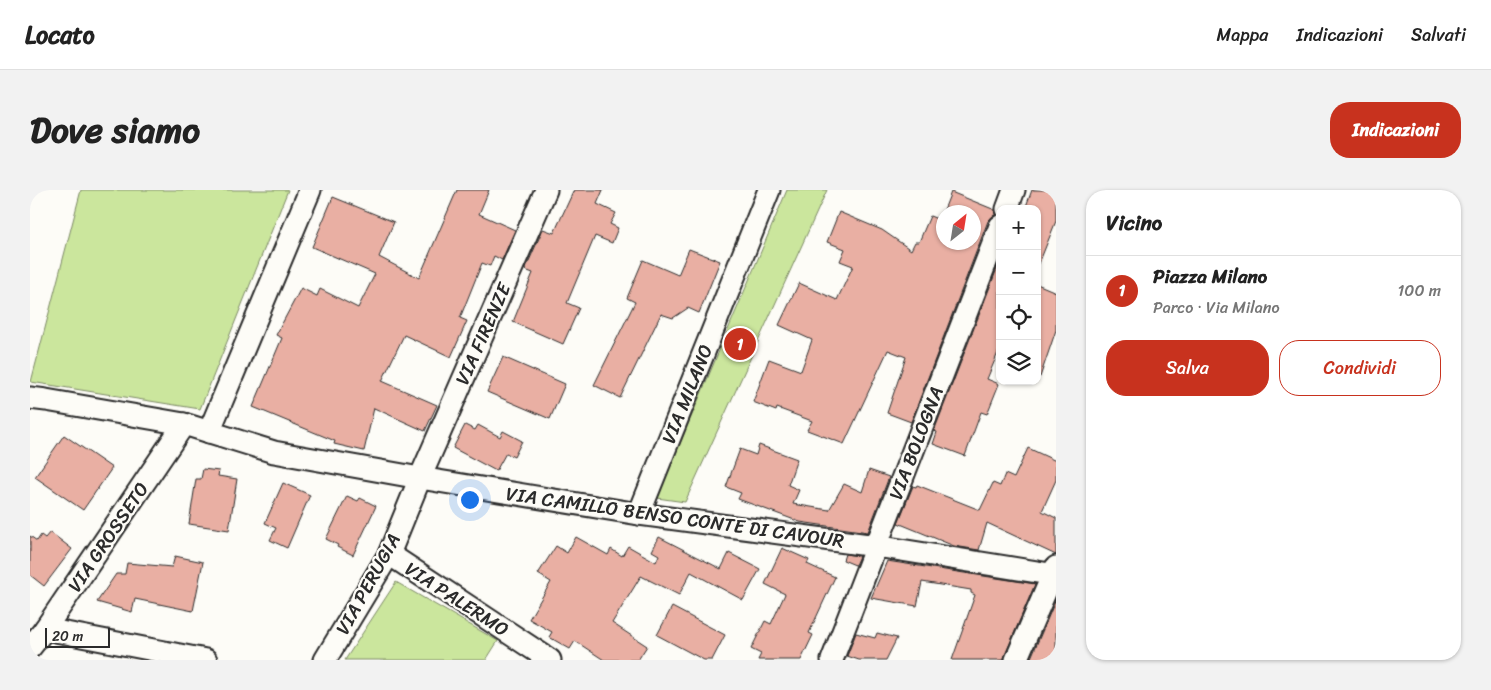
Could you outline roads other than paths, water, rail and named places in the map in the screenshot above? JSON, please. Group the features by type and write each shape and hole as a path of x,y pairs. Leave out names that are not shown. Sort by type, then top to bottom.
{"street":[{"path":"209,432 310,190"},
{"name":"VIA FIRENZE","path":"420,478 546,190"},
{"name":"VIA MILANO","path":"639,514 769,190"},
{"path":"1008,205 1014,190"},
{"name":"VIA BOLOGNA","path":"832,660 996,236"},
{"name":"VIA CAMILLO BENSO CONTE DI CAVOUR","path":"30,398 184,424 274,452 420,478 639,514 1055,572"},
{"name":"VIA GROSSETO","path":"30,648 45,629 184,424"},
{"name":"VIA PERUGIA","path":"325,660 389,554 420,478"},
{"name":"VIA PALERMO","path":"389,554 550,660"},
{"path":"1016,660 1055,572"},
{"path":"45,629 206,660"}],"place":[{"name":"Piazza Milano","path":"740,344"}]}
